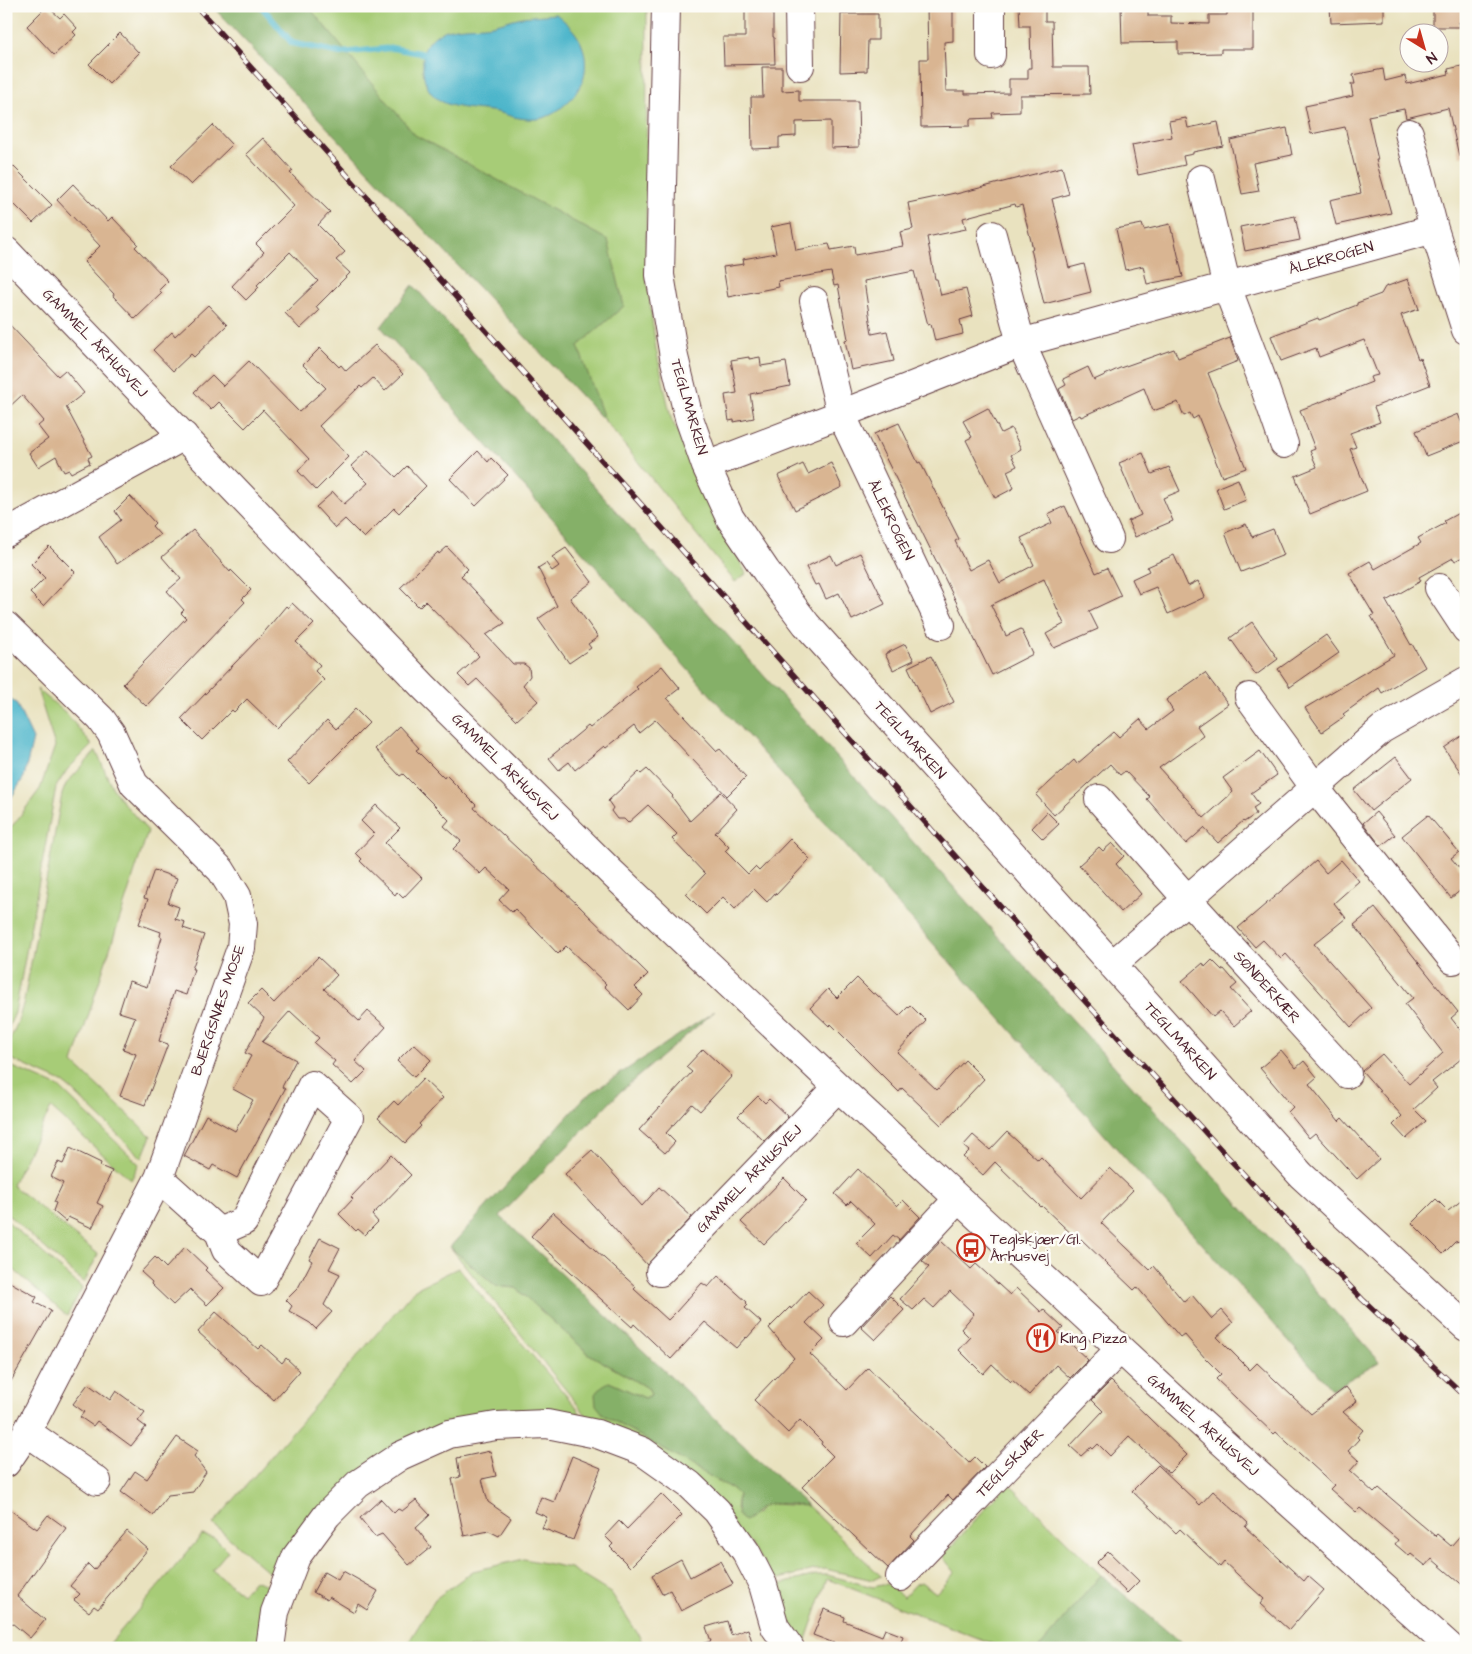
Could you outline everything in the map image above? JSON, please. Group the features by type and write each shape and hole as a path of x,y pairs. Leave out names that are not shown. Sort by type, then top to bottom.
{"street":[{"name":"TEGLMARKEN","path":"666,6 660,275 674,357 689,418 706,466 730,518 766,571 806,624 1301,1175 1466,1327"},
{"path":"799,6 800,66"},
{"path":"991,6 991,54"},
{"path":"1409,133 1434,229 1466,330"},
{"path":"1201,179 1227,287 1284,444"},
{"name":"ÅLEKROGEN","path":"706,466 1021,343 1434,229"},
{"path":"992,235 1021,343 1109,539"},
{"name":"GAMMEL ÅRHUSVEJ","path":"6,251 423,686 612,872 958,1199 1120,1349 1450,1648"},
{"name":"ÅLEKROGEN","path":"814,301 841,414 941,625"},
{"path":"6,533 184,436"},
{"path":"1439,588 1466,629"},
{"name":"BJERGSNÆS MOSE","path":"6,626 100,719 111,733 134,784 221,870 237,896 243,924 241,948 160,1178 27,1432 6,1463"},
{"path":"1112,965 1382,729 1466,682"},
{"path":"1250,697 1315,788 1453,960"},
{"name":"SØNDERKÆR","path":"1099,799 1188,900 1347,1074"},
{"path":"160,1178 219,1232 226,1250 261,1282 348,1118 312,1085 244,1222 219,1232"},
{"name":"GAMMEL ÅRHUSVEJ","path":"660,1272 838,1086"},
{"path":"844,1322 958,1199"},
{"name":"TEGLSKJÆR","path":"900,1577 1120,1349"},
{"path":"270,1648 275,1612 296,1557 327,1515 358,1484 400,1456 449,1434 496,1426 546,1424 596,1434 642,1452 690,1485 718,1511 746,1552 763,1585 775,1627 790,1648"},
{"path":"27,1432 97,1481"}],"green space":[{"path":"212,6 308,6 415,135 608,240 624,306 578,346 605,421"},
{"path":"220,6 647,6 646,273 656,349 671,418 746,574 735,582 605,421"},
{"path":"413,285 1380,1362 1332,1389 381,327"},
{"path":"37,689 66,713 92,745 67,770 56,787 15,1013 6,1032 6,830 14,824 40,789 55,746"},
{"path":"96,751 112,787 148,831 73,1063 151,1136 142,1158 62,1082 6,1057 6,1048 18,1022 24,1001 62,794 66,784"},
{"path":"715,1011 621,1091 500,1216 808,1506 767,1505 743,1521 738,1512 738,1495 732,1489 604,1415 596,1405 595,1394 602,1386 609,1382 645,1398 651,1395 649,1389 589,1354 516,1288 496,1286 450,1247 585,1097"},
{"path":"6,1064 59,1087 139,1164 131,1180 51,1108 12,1185 98,1254 84,1283 6,1213"},
{"path":"6,1220 82,1288 67,1316 6,1263"},
{"path":"450,1247 496,1286 516,1288 589,1354 649,1389 651,1395 645,1398 609,1382 604,1415 732,1489 738,1495 736,1509 756,1514 762,1506 771,1504 808,1506 881,1576 873,1580 825,1569 775,1580 750,1543 595,1426"},
{"path":"458,1268 576,1407 587,1424 419,1438 282,1574 268,1572 213,1524 415,1289"},
{"path":"1008,1483 1101,1575 1039,1648 1004,1648 827,1579 803,1648 788,1632 774,1586 816,1575 827,1575 873,1587 887,1584 904,1597 916,1584 921,1582 936,1593 955,1572 943,1556"},
{"path":"202,1535 215,1538 228,1551 212,1570 242,1594 254,1580 267,1585 274,1596 264,1648 106,1648"},
{"path":"524,1559 570,1568 612,1594 645,1648 409,1648 410,1640 435,1599 473,1571"},
{"path":"1101,1575 1187,1648 1039,1648"}],"water":[{"path":"556,14 579,38 585,62 582,83 578,90 570,100 553,114 541,118 527,119 516,118 497,112 450,105 440,101 426,85 423,71 424,50 433,38 440,33 456,28 492,25 522,17"},
{"path":"6,697 16,703 33,739 24,777 6,806"}],"building":[{"path":"47,6 60,18 64,14 77,28 73,32 76,35 54,55 27,26"},
{"path":"745,6 773,6 775,64 724,65 723,37 745,37"},
{"path":"927,6 953,6 953,41 944,42 946,91 965,91 965,94 1009,93 1009,79 1028,79 1028,68 1031,68 1030,26 1020,26 1019,6 1045,6 1045,21 1052,21 1053,67 1089,67 1090,94 1020,95 1020,112 992,113 993,118 970,119 970,126 921,127 920,59 928,59"},
{"path":"1121,6 1148,6 1148,16 1171,16 1171,23 1209,24 1209,15 1227,15 1227,6 1253,6 1253,49 1221,49 1221,53 1178,54 1178,42 1122,43"},
{"path":"1330,6 1384,6 1384,21 1331,23"},
{"path":"1433,6 1466,6 1466,22 1459,22 1460,27 1450,27 1450,22 1433,22"},
{"path":"841,14 878,14 878,40 868,40 867,71 840,72"},
{"path":"120,33 139,53 109,84 89,64"},
{"path":"1466,65 1466,155 1459,156 1448,108 1406,118 1404,109 1368,116 1378,160 1376,160 1391,213 1336,225 1330,200 1361,193 1345,127 1311,134 1305,106 1353,96 1351,84 1355,84 1353,75 1383,69 1385,81 1405,76 1407,84 1449,74 1450,69"},
{"path":"762,67 782,67 782,91 799,90 799,101 858,101 859,147 831,148 831,121 796,122 796,136 779,137 779,148 752,149 751,97 763,97"},
{"path":"1186,118 1188,128 1218,122 1223,146 1183,156 1185,165 1138,175 1132,145 1172,137 1169,121"},
{"path":"213,125 232,145 191,185 171,166"},
{"path":"1287,128 1292,155 1253,163 1259,191 1242,194 1230,140"},
{"path":"263,138 293,171 290,173 330,212 318,225 345,252 336,260 350,273 316,307 319,311 300,329 285,313 318,281 290,252 257,285 259,287 246,300 232,286 264,252 256,244 294,206 246,154"},
{"path":"6,159 52,205 33,223 6,196"},
{"path":"1062,167 1069,194 1052,199 1069,268 1084,264 1091,292 1044,304 1022,205 1016,207 1015,204 963,218 966,229 927,237 935,279 937,279 941,295 966,289 973,316 960,320 963,334 935,341 931,324 928,325 914,271 864,281 872,334 887,331 894,361 851,370 845,340 848,339 838,285 834,286 831,272 778,281 779,287 728,297 723,267 744,264 743,259 776,253 771,227 791,223 796,250 829,244 831,250 854,246 855,255 903,246 900,232 913,229 908,203 956,194"},
{"path":"73,184 108,221 112,217 138,244 135,247 168,281 159,290 162,293 135,319 84,262 100,246 57,200"},
{"path":"1295,216 1300,240 1245,251 1240,227"},
{"path":"1142,224 1144,230 1170,224 1183,277 1147,284 1143,266 1125,270 1116,229"},
{"path":"1408,279 1419,309 1401,315 1430,385 1374,407 1380,422 1350,433 1356,447 1350,449 1367,491 1310,514 1295,476 1317,467 1310,451 1315,449 1300,410 1372,382 1370,377 1378,375 1364,340 1319,357 1316,348 1281,361 1271,336 1357,305 1357,303 1381,294 1385,287"},
{"path":"208,305 227,325 194,357 191,354 173,371 153,350 172,332 175,336"},
{"path":"6,321 58,376 65,370 84,393 66,407 92,456 88,458 90,463 71,473 69,470 64,472 56,456 38,467 29,453 48,439 38,426 44,421 22,395 6,410"},
{"path":"1230,338 1238,361 1208,373 1246,468 1222,477 1198,416 1193,419 1190,413 1184,416 1178,402 1153,411 1144,388 1081,417 1080,415 1072,419 1059,389 1066,385 1063,379 1088,367 1094,380 1120,368 1174,349 1178,358"},
{"path":"375,345 403,374 385,391 373,378 362,388 360,386 319,426 349,457 316,490 298,471 309,459 263,410 245,428 219,402 211,410 194,392 212,375 223,386 249,361 299,412 326,388 303,365 320,348 339,367 341,365 346,371"},
{"path":"749,357 749,359 760,357 761,366 786,362 790,386 750,394 754,418 734,422 734,420 729,421 725,395 737,393 731,360"},
{"path":"988,408 1001,433 1011,428 1021,449 1011,455 1017,466 1007,471 1014,488 995,498 966,440 972,437 963,421"},
{"path":"1458,414 1466,434 1466,440 1426,456 1416,431"},
{"path":"899,423 918,463 920,462 959,539 955,541 969,570 988,560 1000,583 1034,565 1021,538 1052,523 1048,514 1065,506 1096,573 1107,568 1121,596 1089,611 1098,629 1054,648 1046,634 1064,624 1044,579 991,605 1006,636 1021,629 1033,654 992,675 874,434"},
{"path":"368,450 396,477 407,466 426,486 399,513 394,508 364,538 345,519 335,528 316,507 333,492 344,504 368,483 351,466"},
{"path":"478,451 488,462 491,458 508,475 476,506 450,479"},
{"path":"1143,453 1152,474 1169,467 1180,491 1163,498 1173,521 1135,537 1128,521 1141,515 1119,463"},
{"path":"831,463 842,487 795,510 778,476 803,464 808,474"},
{"path":"1238,479 1246,500 1224,509 1216,488"},
{"path":"130,496 155,523 152,526 160,535 117,564 99,537 121,520 115,511"},
{"path":"1466,509 1466,555 1455,561 1453,558 1419,577 1421,581 1386,601 1425,667 1382,693 1379,688 1322,732 1305,708 1394,655 1371,616 1374,615 1349,573 1370,561 1375,569 1421,543 1418,538 1446,523 1444,521"},
{"path":"1246,524 1252,537 1273,529 1284,555 1241,572 1225,533"},
{"path":"193,530 230,572 231,570 251,590 242,599 245,602 146,706 123,684 186,618 181,613 184,610 167,591 181,579 162,557"},
{"path":"49,546 75,572 43,606 30,593 45,578 31,564"},
{"path":"447,547 468,569 461,576 505,623 486,635 513,664 524,664 529,668 530,676 523,685 538,701 517,720 477,679 469,686 458,675 479,656 425,601 419,607 400,588 438,552 439,554"},
{"path":"566,548 592,582 570,598 598,637 588,644 591,648 569,663 538,619 557,606 538,568 546,563 552,571 559,566 552,557"},
{"path":"860,553 885,604 852,620 839,593 826,599 819,584 815,585 806,567 831,555 836,565"},
{"path":"1174,555 1188,586 1198,581 1205,597 1168,614 1156,587 1139,594 1132,579 1149,571 1147,567"},
{"path":"292,603 314,624 296,642 320,665 315,671 324,680 277,728 247,699 234,712 232,710 202,740 181,719 261,636 286,606 288,608"},
{"path":"1252,622 1278,659 1256,675 1230,638"},
{"path":"1326,635 1339,653 1290,687 1278,669"},
{"path":"905,644 914,660 893,670 885,654"},
{"path":"931,656 954,702 930,714 908,667"},
{"path":"662,666 680,688 667,698 717,751 720,749 746,777 727,796 655,720 639,733 634,726 606,748 604,746 575,770 569,762 559,770 549,758 638,689 636,687"},
{"path":"1205,673 1228,704 1197,726 1204,736 1159,768 1204,818 1233,792 1223,778 1260,751 1277,775 1251,793 1259,804 1253,808 1256,814 1243,821 1218,843 1204,828 1186,844 1147,799 1150,797 1125,771 1120,775 1110,764 1054,815 1036,795 1074,760 1077,764 1114,732 1119,737 1140,719 1149,729 1173,711 1166,700"},
{"path":"355,709 369,723 309,783 287,762 327,720 336,729"},
{"path":"399,726 419,748 416,750 444,778 446,775 476,805 474,808 577,904 648,974 635,987 643,995 629,1010 604,986 606,984 566,946 558,954 515,909 512,912 499,900 509,889 486,868 480,874 453,849 461,841 444,826 449,820 403,774 400,776 375,749"},
{"path":"1466,733 1466,780 1444,748"},
{"path":"1396,757 1412,778 1371,811 1354,790"},
{"path":"647,769 673,796 690,821 721,792 737,809 715,833 729,847 725,851 748,874 755,867 759,871 790,839 810,859 767,902 754,889 735,909 723,897 706,914 686,894 705,874 672,839 677,834 648,805 628,823 624,819 617,819 611,811 613,808 608,801 639,772 641,774"},
{"path":"376,805 400,828 385,843 422,878 403,898 397,892 395,895 360,861 362,859 356,853 374,834 361,821"},
{"path":"1047,812 1059,824 1043,839 1032,828"},
{"path":"1376,812 1395,835 1381,846 1363,823"},
{"path":"1428,815 1459,852 1451,858 1466,876 1466,886 1451,898 1402,836"},
{"path":"1112,843 1124,856 1116,864 1141,894 1121,912 1079,865 1099,847 1103,851"},
{"path":"1341,860 1359,881 1334,903 1346,918 1314,944 1371,1008 1351,1027 1286,954 1281,959 1263,940 1255,947 1238,928 1316,861 1326,873"},
{"path":"154,870 177,878 168,903 179,907 175,919 185,922 183,928 204,935 192,969 194,969 186,995 174,991 159,1041 168,1044 145,1105 120,1096 136,1054 123,1049 135,1017 119,1012 129,981 147,987 162,937 160,936 161,932 139,924 148,899 144,898"},
{"path":"1375,908 1458,1012 1451,1018 1466,1037 1466,1055 1432,1082 1437,1088 1414,1109 1426,1121 1406,1139 1393,1125 1402,1116 1362,1071 1382,1054 1409,1084 1443,1053 1405,1004 1413,998 1354,925"},
{"path":"318,957 337,975 324,989 359,1021 368,1011 386,1027 355,1061 366,1071 353,1084 332,1065 335,1061 314,1043 319,1038 290,1011 262,1042 296,1060 282,1087 285,1089 237,1178 213,1165 210,1170 184,1156 206,1115 235,1131 253,1100 233,1089 251,1056 245,1053 264,1018 248,1003 261,990 274,1003"},
{"path":"1212,960 1222,970 1224,969 1237,984 1231,989 1251,1011 1234,1026 1220,1011 1213,1017 1182,981 1203,963 1205,967"},
{"path":"857,978 899,1016 910,1005 926,1021 897,1052 937,1090 965,1060 984,1079 941,1125 902,1088 899,1092 831,1024 829,1026 810,1008 828,989 837,998"},
{"path":"414,1044 431,1060 414,1077 397,1061"},
{"path":"703,1049 732,1076 700,1111 692,1104 666,1133 675,1142 665,1153 639,1130 692,1072 686,1067"},
{"path":"1281,1050 1296,1068 1304,1061 1317,1077 1309,1084 1339,1121 1342,1118 1379,1159 1357,1179 1315,1133 1309,1138 1288,1112 1293,1107 1260,1068"},
{"path":"423,1079 443,1098 419,1124 421,1126 405,1143 378,1118 394,1101 398,1105"},
{"path":"758,1096 765,1103 769,1099 788,1117 764,1141 738,1116"},
{"path":"1007,1132 1038,1160 1041,1157 1081,1198 1110,1168 1133,1190 1101,1223 1150,1270 1154,1266 1184,1302 1192,1295 1212,1319 1222,1310 1233,1323 1217,1337 1250,1370 1257,1363 1311,1414 1346,1387 1357,1401 1343,1412 1363,1430 1357,1437 1359,1439 1348,1451 1359,1461 1350,1471 1374,1493 1379,1488 1435,1536 1437,1534 1451,1546 1466,1529 1466,1588 1432,1559 1426,1566 1411,1554 1409,1556 1395,1544 1398,1540 1360,1508 1356,1512 1330,1489 1334,1485 1276,1432 1274,1434 1216,1379 1221,1374 1184,1334 1180,1337 1137,1287 1134,1290 1081,1239 1079,1241 1041,1207 995,1162 983,1175 963,1157 969,1151 963,1146 973,1135 990,1150"},
{"path":"70,1148 101,1163 100,1166 112,1171 97,1203 103,1206 92,1228 68,1217 66,1222 53,1211 56,1203 54,1202 63,1183 51,1177 58,1162 63,1164"},
{"path":"592,1150 642,1206 659,1187 692,1217 647,1265 565,1174"},
{"path":"391,1155 411,1175 372,1215 378,1222 365,1235 358,1229 356,1231 339,1214 353,1199 351,1197"},
{"path":"858,1169 897,1206 903,1200 920,1217 899,1240 893,1235 872,1258 856,1243 875,1224 851,1201 847,1205 835,1194"},
{"path":"784,1178 806,1200 764,1244 741,1222"},
{"path":"1466,1197 1466,1231 1460,1241 1455,1242 1443,1254 1412,1223 1436,1199 1448,1211"},
{"path":"553,1212 636,1287 634,1289 668,1320 702,1283 708,1287 718,1276 747,1302 748,1305 745,1308 761,1322 736,1348 705,1322 671,1359 634,1324 632,1327 531,1236"},
{"path":"320,1238 340,1248 329,1269 340,1274 324,1305 332,1312 316,1329 310,1323 289,1311 292,1306 286,1300 298,1288 312,1261 309,1259"},
{"path":"941,1241 971,1269 976,1264 1010,1295 1016,1288 1041,1312 1043,1309 1063,1328 1058,1332 1088,1360 1070,1378 1056,1365 1029,1395 1012,1380 1011,1382 992,1364 983,1374 959,1350 970,1338 961,1329 974,1314 950,1291 934,1308 924,1299 913,1310 900,1299 929,1267 922,1261"},
{"path":"185,1247 224,1288 207,1305 190,1289 173,1305 141,1272 155,1257 166,1268"},
{"path":"6,1280 37,1297 34,1302 51,1311 6,1390"},
{"path":"808,1291 823,1305 806,1323 824,1340 810,1354 847,1390 868,1368 969,1463 975,1457 985,1467 953,1500 948,1495 910,1536 914,1540 888,1568 802,1487 833,1456 821,1444 822,1442 800,1420 788,1433 754,1400 794,1358 769,1328"},
{"path":"890,1296 904,1310 875,1340 861,1327"},
{"path":"216,1312 258,1349 262,1345 282,1363 286,1358 300,1371 274,1400 198,1332"},
{"path":"1111,1381 1187,1455 1169,1473 1129,1436 1110,1456 1098,1444 1093,1449 1091,1447 1081,1456 1070,1446 1103,1411 1092,1400"},
{"path":"88,1384 110,1400 116,1391 145,1412 138,1421 146,1427 131,1446 97,1421 93,1426 80,1417 84,1412 73,1404"},
{"path":"177,1437 198,1451 194,1456 206,1472 193,1492 168,1495 153,1515 121,1492 135,1471 147,1479"},
{"path":"490,1451 496,1476 482,1479 488,1502 511,1518 499,1536 489,1531 464,1536 452,1479 460,1477 457,1458"},
{"path":"572,1456 601,1468 573,1540 542,1528 547,1517 535,1512 541,1497 554,1502"},
{"path":"1158,1465 1200,1505 1213,1491 1248,1523 1245,1527 1304,1581 1308,1576 1324,1590 1289,1630 1260,1604 1264,1599 1224,1562 1220,1567 1180,1529 1176,1533 1132,1491"},
{"path":"661,1494 682,1515 630,1567 610,1547 613,1544 605,1536 619,1521 627,1529"},
{"path":"381,1499 394,1513 398,1509 402,1511 416,1500 430,1515 416,1528 431,1547 409,1565 382,1534 375,1537 360,1518"},
{"path":"6,1507 37,1529 48,1515 66,1528 17,1596 45,1620 30,1638 6,1618"},
{"path":"127,1531 148,1549 98,1609 94,1606 89,1612 74,1600 80,1594 70,1586 88,1564 94,1570"},
{"path":"1108,1551 1139,1581 1127,1593 1096,1563"},
{"path":"681,1559 690,1577 720,1561 733,1584 681,1611 670,1590 662,1594 652,1575"},
{"path":"343,1571 378,1591 367,1610 358,1604 354,1612 329,1597 327,1600 313,1592 324,1572 338,1580"},
{"path":"824,1609 845,1617 844,1621 882,1636 885,1629 903,1636 900,1644 908,1648 847,1648 813,1635"},
{"path":"727,1621 731,1635 748,1629 754,1648 702,1648 701,1644 711,1641 706,1627"}],"waterway":[{"path":"261,6 292,43 340,53 392,48 431,55"}],"railway":[{"path":"196,6 1082,998 1280,1214 1362,1299 1466,1397"}],"place":[{"name":"Teglskjær/Gl. Århusvej","path":"971,1248"},
{"name":"King Pizza","path":"1041,1338"}]}
